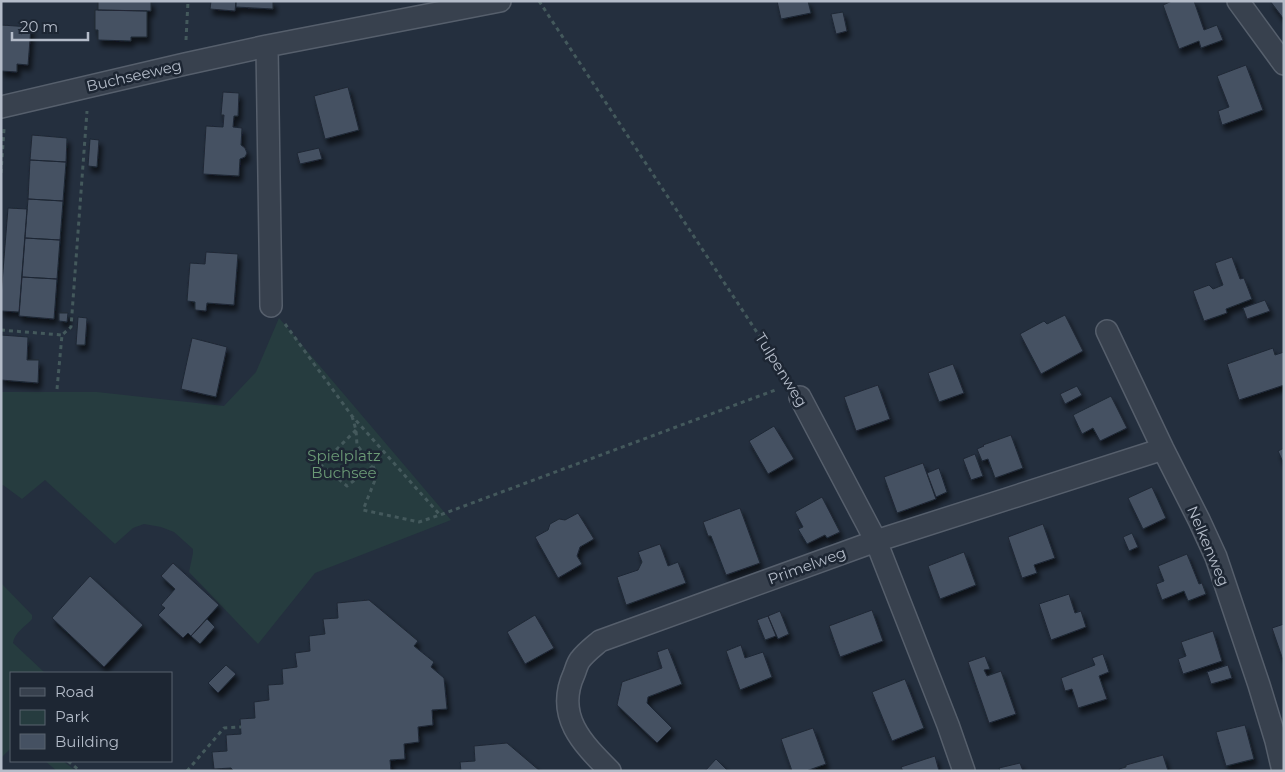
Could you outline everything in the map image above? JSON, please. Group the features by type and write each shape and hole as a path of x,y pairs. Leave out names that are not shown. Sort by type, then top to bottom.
{"street":[{"path":"1238,1 1284,64"},
{"name":"Buchseeweg","path":"4,106 267,46 493,2"},
{"path":"267,46 271,306"},
{"name":"Nelkenweg","path":"1107,331 1216,557 1259,685 1283,771"},
{"name":"Tulpenweg","path":"796,390 876,541 964,771"},
{"name":"Primelweg","path":"610,771 579,737 568,712 569,685 580,660 600,641 876,541 1163,449"}],"path":[{"path":"185,64 188,1"},
{"name":"Tulpenweg","path":"539,1 796,390"},
{"path":"57,389 62,335 71,327 85,126 90,86"},
{"path":"1,173 4,106"},
{"path":"271,306 352,416 440,515"},
{"path":"1,330 62,335"},
{"path":"352,416 356,430 357,445 374,466 377,475 363,510 419,522 796,390"},
{"path":"356,430 321,465 347,486 374,466"},
{"path":"187,771 224,728 241,727"},
{"path":"69,762 80,771"}],"green space":[{"name":"Spielplatz Buchsee","path":"279,318 451,520 315,573 258,644 189,572 193,549 174,532 144,524 133,528 115,544 45,480 22,499 3,485 1,486 1,392 97,392 224,406 256,372"},
{"path":"1,583 32,615 32,619 18,633 13,643 44,672 10,672 10,749 1,758"},
{"path":"46,762 64,762 76,771 57,771"}],"building":[{"path":"98,1 151,1 151,11 98,10"},
{"path":"211,1 236,1 235,11 210,9"},
{"path":"236,1 273,1 273,9 236,7"},
{"path":"777,1 808,1 811,13 781,19"},
{"path":"1172,1 1194,1 1204,30 1217,25 1223,40 1201,48 1199,41 1179,49 1163,5"},
{"path":"1270,1 1284,1 1283,18"},
{"path":"95,10 147,11 147,37 131,37 131,41 98,40 98,30 95,30"},
{"path":"843,12 847,31 836,34 831,14"},
{"path":"1,25 31,27 28,65 17,64 17,72 1,71"},
{"path":"1246,65 1263,110 1222,125 1218,111 1229,107 1217,76"},
{"path":"348,87 359,130 325,139 314,96"},
{"path":"223,92 239,93 238,116 234,116 233,127 242,128 241,145 247,153 245,157 240,159 239,176 203,174 206,126 223,127 224,115 221,115"},
{"path":"32,135 67,138 66,162 30,160"},
{"path":"90,139 99,140 97,167 88,166"},
{"path":"319,148 322,159 300,164 297,153"},
{"path":"30,160 66,162 63,201 28,199"},
{"path":"28,199 63,201 60,240 25,238"},
{"path":"8,208 27,209 19,312 1,311"},
{"path":"25,238 60,240 57,279 22,277"},
{"path":"206,252 238,254 234,305 207,303 206,311 195,310 195,302 187,301 190,263 205,264"},
{"path":"1232,257 1240,279 1244,278 1252,299 1226,309 1227,313 1204,321 1193,291 1209,285 1213,289 1223,285 1215,263"},
{"path":"22,277 57,279 54,319 19,316"},
{"path":"1265,300 1270,311 1247,319 1243,308"},
{"path":"59,313 68,313 67,322 59,321"},
{"path":"1065,315 1083,351 1041,374 1020,334 1044,321 1047,324"},
{"path":"78,317 87,318 85,345 76,345"},
{"path":"1,335 28,337 27,360 39,360 38,383 1,380"},
{"path":"192,338 227,347 216,397 181,389"},
{"path":"1273,348 1275,355 1284,352 1284,385 1239,400 1227,364"},
{"path":"953,364 964,393 939,402 928,373"},
{"path":"878,385 890,419 856,431 844,397"},
{"path":"1077,386 1082,395 1065,404 1060,394"},
{"path":"1111,396 1127,428 1100,441 1093,428 1082,434 1073,415"},
{"path":"774,426 794,459 768,474 749,441"},
{"path":"1011,435 1023,468 995,478 988,459 982,461 977,449"},
{"path":"1284,448 1284,464 1278,451"},
{"path":"975,454 983,476 971,480 963,459"},
{"path":"923,463 936,499 897,513 884,477"},
{"path":"939,468 947,492 936,497 927,473"},
{"path":"1152,487 1166,518 1143,529 1128,498"},
{"path":"822,497 840,532 827,538 825,535 807,544 798,529 803,527 795,512"},
{"path":"740,508 760,563 726,575 711,536 708,536 703,522"},
{"path":"578,513 594,539 580,547 577,556 582,564 558,578 535,537 548,530 550,524 559,519 565,520"},
{"path":"1043,524 1055,558 1034,565 1037,573 1022,578 1008,537"},
{"path":"1132,533 1138,547 1129,551 1123,537"},
{"path":"660,544 668,566 678,562 686,583 626,605 617,577 638,570 642,562 638,552"},
{"path":"964,552 976,585 940,599 928,566"},
{"path":"1187,554 1199,584 1202,583 1206,594 1188,601 1184,591 1162,600 1156,584 1164,581 1158,566"},
{"path":"173,563 219,605 191,636 188,633 183,638 158,615 165,608 161,605 175,589 161,576"},
{"path":"90,576 143,625 104,667 52,618"},
{"path":"1069,594 1075,613 1081,611 1086,627 1051,640 1039,604"},
{"path":"369,600 418,641 414,646 434,662 431,667 444,678 447,709 432,710 433,725 418,727 419,742 404,744 405,759 390,760 391,771 234,771 231,768 214,769 212,752 227,751 226,735 241,734 240,719 255,718 254,702 269,700 268,685 283,684 282,669 297,667 295,653 310,651 309,636 325,634 323,619 338,618 337,603"},
{"path":"872,610 883,641 840,657 829,626"},
{"path":"780,611 789,634 778,639 768,616"},
{"path":"535,615 554,648 525,664 507,632"},
{"path":"768,616 776,636 765,640 757,620"},
{"path":"207,619 215,627 200,644 191,636"},
{"path":"1284,624 1284,663 1272,628"},
{"path":"1213,631 1222,661 1183,674 1178,659 1186,656 1181,642"},
{"path":"741,645 745,658 763,652 772,677 740,690 726,651"},
{"path":"668,648 682,684 648,697 647,703 672,728 657,743 617,705 622,682 662,668 657,652"},
{"path":"1103,654 1109,672 1099,676 1107,699 1078,708 1072,689 1065,691 1061,678 1095,665 1092,658"},
{"path":"985,656 990,669 984,670 987,676 1001,671 1016,714 989,723 968,662"},
{"path":"226,665 236,674 218,693 208,683"},
{"path":"1228,665 1232,678 1211,684 1207,672"},
{"path":"905,679 924,728 892,741 872,692"},
{"path":"1245,725 1254,759 1226,766 1216,732"},
{"path":"813,728 826,764 806,771 792,771 781,739"},
{"path":"507,743 540,771 461,771 460,762 475,761 474,746"},
{"path":"1163,755 1168,771 1120,771 1119,769 1126,767 1126,765"},
{"path":"935,756 939,771 903,771 901,767"},
{"path":"716,759 728,771 705,771"},
{"path":"1020,763 1023,771 1000,771 999,768"}]}
